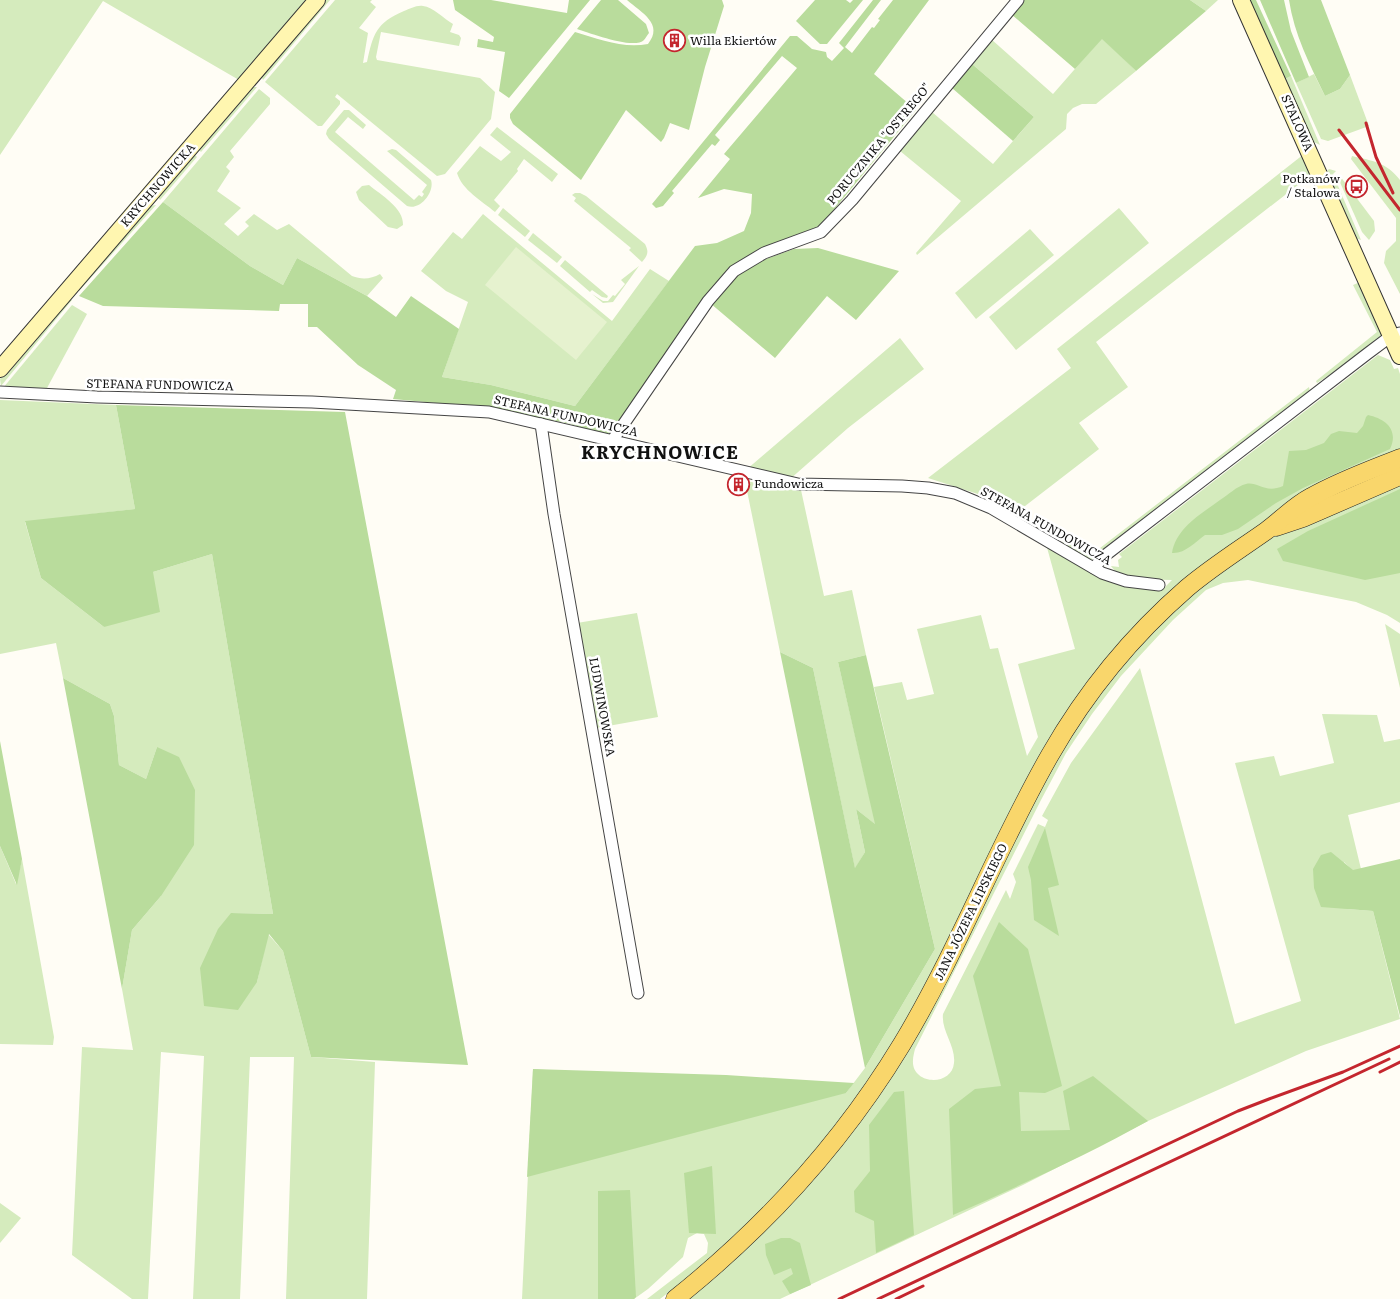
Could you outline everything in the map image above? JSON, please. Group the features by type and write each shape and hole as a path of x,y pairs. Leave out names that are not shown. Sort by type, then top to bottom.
{"main road":[{"name":"JANA JÓZEFA LIPSKIEGO","path":"675,1299 734,1249 787,1196 828,1149 877,1083 911,1028 938,979 1045,763 1068,726 1102,678 1143,630 1187,588 1312,496 1400,458"},
{"name":"JANA JÓZEFA LIPSKIEGO","path":"1268,530 1303,518 1400,476"}],"street":[{"name":"KRYCHNOWICKA","path":"0,369 317,0"},
{"name":"PORUCZNIKA \"OSTREGO\"","path":"612,441 708,301 734,271 764,253 821,232 852,200 1018,0"},
{"name":"STALOWA","path":"1241,0 1395,333 1400,355"},
{"path":"1094,568 1103,557 1395,333"},
{"name":"STEFANA FUNDOWICZA","path":"0,392 97,397 312,402 489,412 798,484 902,486 955,493 991,508 1102,573 1126,581 1159,585"},
{"name":"LUDWINOWSKA","path":"540,424 555,524 638,994"}],"green space":[{"path":"0,0 306,0 239,80 103,1 0,155"},
{"path":"324,0 330,0 263,80 261,76"},
{"path":"335,0 372,0 370,2 376,7 359,28 368,33 363,63 367,62 371,44 377,30 387,20 413,7 427,7 453,24 450,32 459,35 461,38 459,46 381,32 376,57 377,60 480,78 495,92 491,119 445,174 437,176 337,94 335,97 340,101 340,104 322,126 318,126 265,82"},
{"path":"453,0 491,0 567,13 569,0 590,0 509,98 499,91 505,52 477,47 478,39 493,42 494,37 455,10"},
{"path":"601,0 618,0 646,24 649,33 644,40 639,43 622,42 577,29"},
{"path":"627,0 722,0 724,6 705,67 689,130 670,123 661,142 626,110 581,180 513,124 510,114 575,32 620,44 648,44 654,31 652,25 644,14"},
{"path":"815,0 846,0 850,3 853,0 863,0 827,44 820,44 796,21"},
{"path":"873,0 881,0 845,47 852,53 872,27 874,28 880,20 878,19 893,0 929,0 874,74 916,110 818,229 727,270 687,325 614,433 605,435 571,424 490,408 393,399 396,390 358,365 317,327 308,327 308,304 280,304 279,311 103,306 79,296 163,202 250,266 283,285 297,258 367,296 396,317 411,296 459,329 442,377 491,385 575,406 695,246 717,243 744,231 751,213 752,194 724,189 698,198 730,159 724,154 797,68 782,56 715,135 720,140 715,146 712,144 672,191 674,193 663,206 656,208 652,204 790,36 797,36 812,49 826,52 827,57 832,61 844,48 839,43"},
{"path":"1024,0 1190,0 1206,11 1136,71 1102,39 1075,69 1011,14"},
{"path":"1190,0 1218,0 1206,11"},
{"path":"1248,0 1256,0 1291,76 1283,80"},
{"path":"1260,0 1284,0 1291,31 1309,77 1296,83"},
{"path":"1289,0 1321,0 1350,75 1340,89 1325,96 1299,37"},
{"path":"1102,38 1136,71 1096,104 1082,104 1073,108 1067,114 1066,129 917,255 916,253 961,201 900,151 932,112 993,164 1034,117 972,64 991,39 1053,94"},
{"path":"972,64 1034,117 1013,141 952,88"},
{"path":"1314,74 1325,96 1340,89 1350,75 1369,126 1328,141 1321,139 1296,83"},
{"path":"1291,76 1320,145 1308,136 1283,80"},
{"path":"257,87 201,152 199,150 249,88"},
{"path":"259,89 270,98 270,104 230,151 234,157 226,167 230,171 217,191 241,208 224,224 238,236 249,226 245,222 254,214 277,230 289,224 352,276 366,278 380,274 383,278 367,296 297,258 283,285 250,266 163,202"},
{"path":"344,110 349,110 366,125 363,129 348,117 335,132 414,200 419,195 422,197 424,194 422,192 427,185 387,151 396,150 431,180 432,185 429,195 421,203 417,206 407,206 329,139 326,134 327,130"},
{"path":"497,127 558,174 552,182 524,159 517,169 518,171 494,200 500,206 495,212 463,185 457,173 480,146 501,161 511,152 490,135"},
{"path":"1304,154 1312,174 1096,342 1128,387 1079,423 1099,449 1016,513 981,495 928,478 1071,368 1057,349"},
{"path":"195,155 197,157 160,200 158,197 192,156"},
{"path":"1352,156 1373,161 1390,169 1400,180 1400,294 1384,263 1386,251 1396,241 1396,218 1351,159"},
{"path":"1329,169 1336,171 1333,174 1361,240 1355,238 1326,172"},
{"path":"1340,176 1374,221 1375,231 1369,240 1362,232 1339,180"},
{"path":"369,185 396,208 400,213 403,225 397,229 388,227 359,200 356,192 362,186"},
{"path":"575,193 586,196 645,244 647,253 642,262 629,250 631,248 574,201 576,198 572,195"},
{"path":"156,205 79,291 78,289 150,206"},
{"path":"503,208 530,231 525,237 498,215"},
{"path":"1119,208 1149,243 1016,350 989,317"},
{"path":"483,214 612,321 650,269 669,281 575,406 491,385 442,377 468,302 446,291 421,271 453,232 462,239"},
{"path":"1030,229 1054,255 976,319 955,293"},
{"path":"533,233 562,257 557,263 528,240"},
{"path":"516,247 607,322 576,360 485,285"},
{"path":"818,248 899,271 856,320 827,296 775,358 710,303 736,273 794,249"},
{"path":"565,260 608,296 607,298 592,290 590,292 560,266"},
{"path":"639,266 613,302 603,303 592,294 603,301 608,301 625,284 621,280"},
{"path":"1360,282 1382,331 1381,336 1348,363 1317,383 1316,381 1377,332 1353,285"},
{"path":"70,299 72,300 1,386 0,379"},
{"path":"72,305 87,314 47,388 3,388"},
{"path":"900,338 924,369 848,428 789,480 746,470"},
{"path":"1378,355 1390,360 1394,369 1398,368 1400,374 1400,453 1349,475 1121,644 887,1053 839,1125 763,1212 708,1262 660,1299 647,1299 707,1253 708,1243 704,1234 697,1233 688,1238 683,1257 648,1289 634,1299 522,1299 533,1069 846,1093 865,1068 935,949 874,687 902,682 907,700 934,694 917,629 981,615 990,649 998,648 1027,756 1038,737 1018,664 1075,649 1046,544 1151,590 1162,590 1172,580 1131,579 1114,573 1115,571 1111,566 1119,567 1118,560 1122,557 1119,554"},
{"path":"1309,387 1310,392 1094,559 1090,560 1062,545 1065,537 1091,555"},
{"path":"0,400 116,405 135,509 25,522 41,578 104,627 153,572 212,554 273,914 231,913 257,982 268,934 283,951 311,1057 375,1062 367,1299 286,1299 294,1057 250,1057 240,1299 193,1299 204,1056 161,1052 148,1299 132,1299 72,1255 82,1047 133,1050 122,989 132,930 161,896 157,747 146,779 119,765 114,716 110,704 63,678 56,643 0,654"},
{"path":"116,405 345,412 468,1065 311,1057 283,951 269,934 257,982 238,1010 204,1006 200,968 218,929 231,913 273,914 212,554 153,572 160,612 104,627 41,578 25,521 135,509"},
{"path":"1368,415 1380,419 1389,426 1393,436 1390,449 1303,488 1276,503 1238,529 1222,535 1205,535 1186,550 1172,553 1174,544 1190,522 1236,489 1250,484 1271,489 1283,486 1289,451 1306,450 1324,443 1331,434 1339,431 1357,433"},
{"path":"1400,480 1400,623 1387,615 1356,602 1248,580 1223,583 1206,590 1173,620 1121,676 1092,714 1066,753 915,1049 913,1060 914,1068 918,1074 932,1080 940,1079 952,1071 954,1057 944,1026 943,1014 1006,890 1010,899 1016,882 1013,874 1038,824 1045,827 1048,820 1042,816 1071,763 1140,668 1235,1024 1301,1001 1235,763 1274,756 1280,776 1334,763 1322,714 1377,715 1384,742 1400,739 1400,802 1348,815 1361,869 1353,871 1344,862 1347,909 1373,911 1400,1019 1306,1051 1148,1121 1023,1185 780,1299 686,1299 712,1279 768,1228 824,1165 1061,751 1086,713 1124,663 1163,620 1202,586 1268,538"},
{"path":"745,481 801,490 824,596 852,590 866,655 838,662 876,825 856,809 865,852 855,869 813,668 780,652"},
{"path":"1400,489 1400,573 1365,580 1283,561 1277,549 1308,531"},
{"path":"637,613 658,717 597,728 577,623"},
{"path":"1385,624 1400,634 1400,688"},
{"path":"780,652 813,668 855,868 865,852 856,809 875,824 838,662 866,655 935,949 865,1068"},
{"path":"63,678 110,704 114,716 119,765 146,779 157,747 179,757 195,790 194,845 161,896 132,930 122,989"},
{"path":"0,741 22,859 17,885 0,846"},
{"path":"1045,828 1059,885 1048,888 1059,936 1034,920 1031,880 1028,867"},
{"path":"0,846 16,884 22,859 54,1037 53,1045 0,1044"},
{"path":"1331,852 1353,870 1400,859 1400,1016 1373,911 1321,907 1314,888 1313,869 1321,855"},
{"path":"999,922 1028,949 1062,1086 1045,1093 1019,1092 1021,1131 1070,1130 1063,1091 1093,1076 1148,1121 1052,1170 953,1215 949,1109 975,1089 1001,1086 973,976"},
{"path":"533,1069 726,1075 854,1083 846,1093 527,1177"},
{"path":"904,1091 914,1235 876,1253 874,1221 855,1212 854,1191 870,1171 869,1125 894,1092"},
{"path":"712,1166 716,1234 689,1233 684,1173"},
{"path":"630,1190 636,1297 634,1299 598,1299 598,1191"},
{"path":"0,1203 21,1218 0,1243"},
{"path":"781,1238 790,1238 800,1243 811,1285 790,1294 782,1281 793,1274 791,1268 774,1275 766,1255 765,1244"}],"railway":[{"path":"1366,123 1376,157 1393,193"},
{"path":"1339,130 1400,210"},
{"path":"839,1299 1238,1111 1343,1072 1400,1046"},
{"path":"878,1299 1389,1059"},
{"path":"1380,1072 1400,1062"},
{"path":"896,1299 923,1286"}],"place":[{"name":"Willa Ekiertów","path":"674,41"},
{"name":"Potkanów / Stalowa","path":"1356,186"},
{"name":"Fundowicza","path":"738,484"}],"district":[{"name":"KRYCHNOWICE","path":"660,453"}]}
